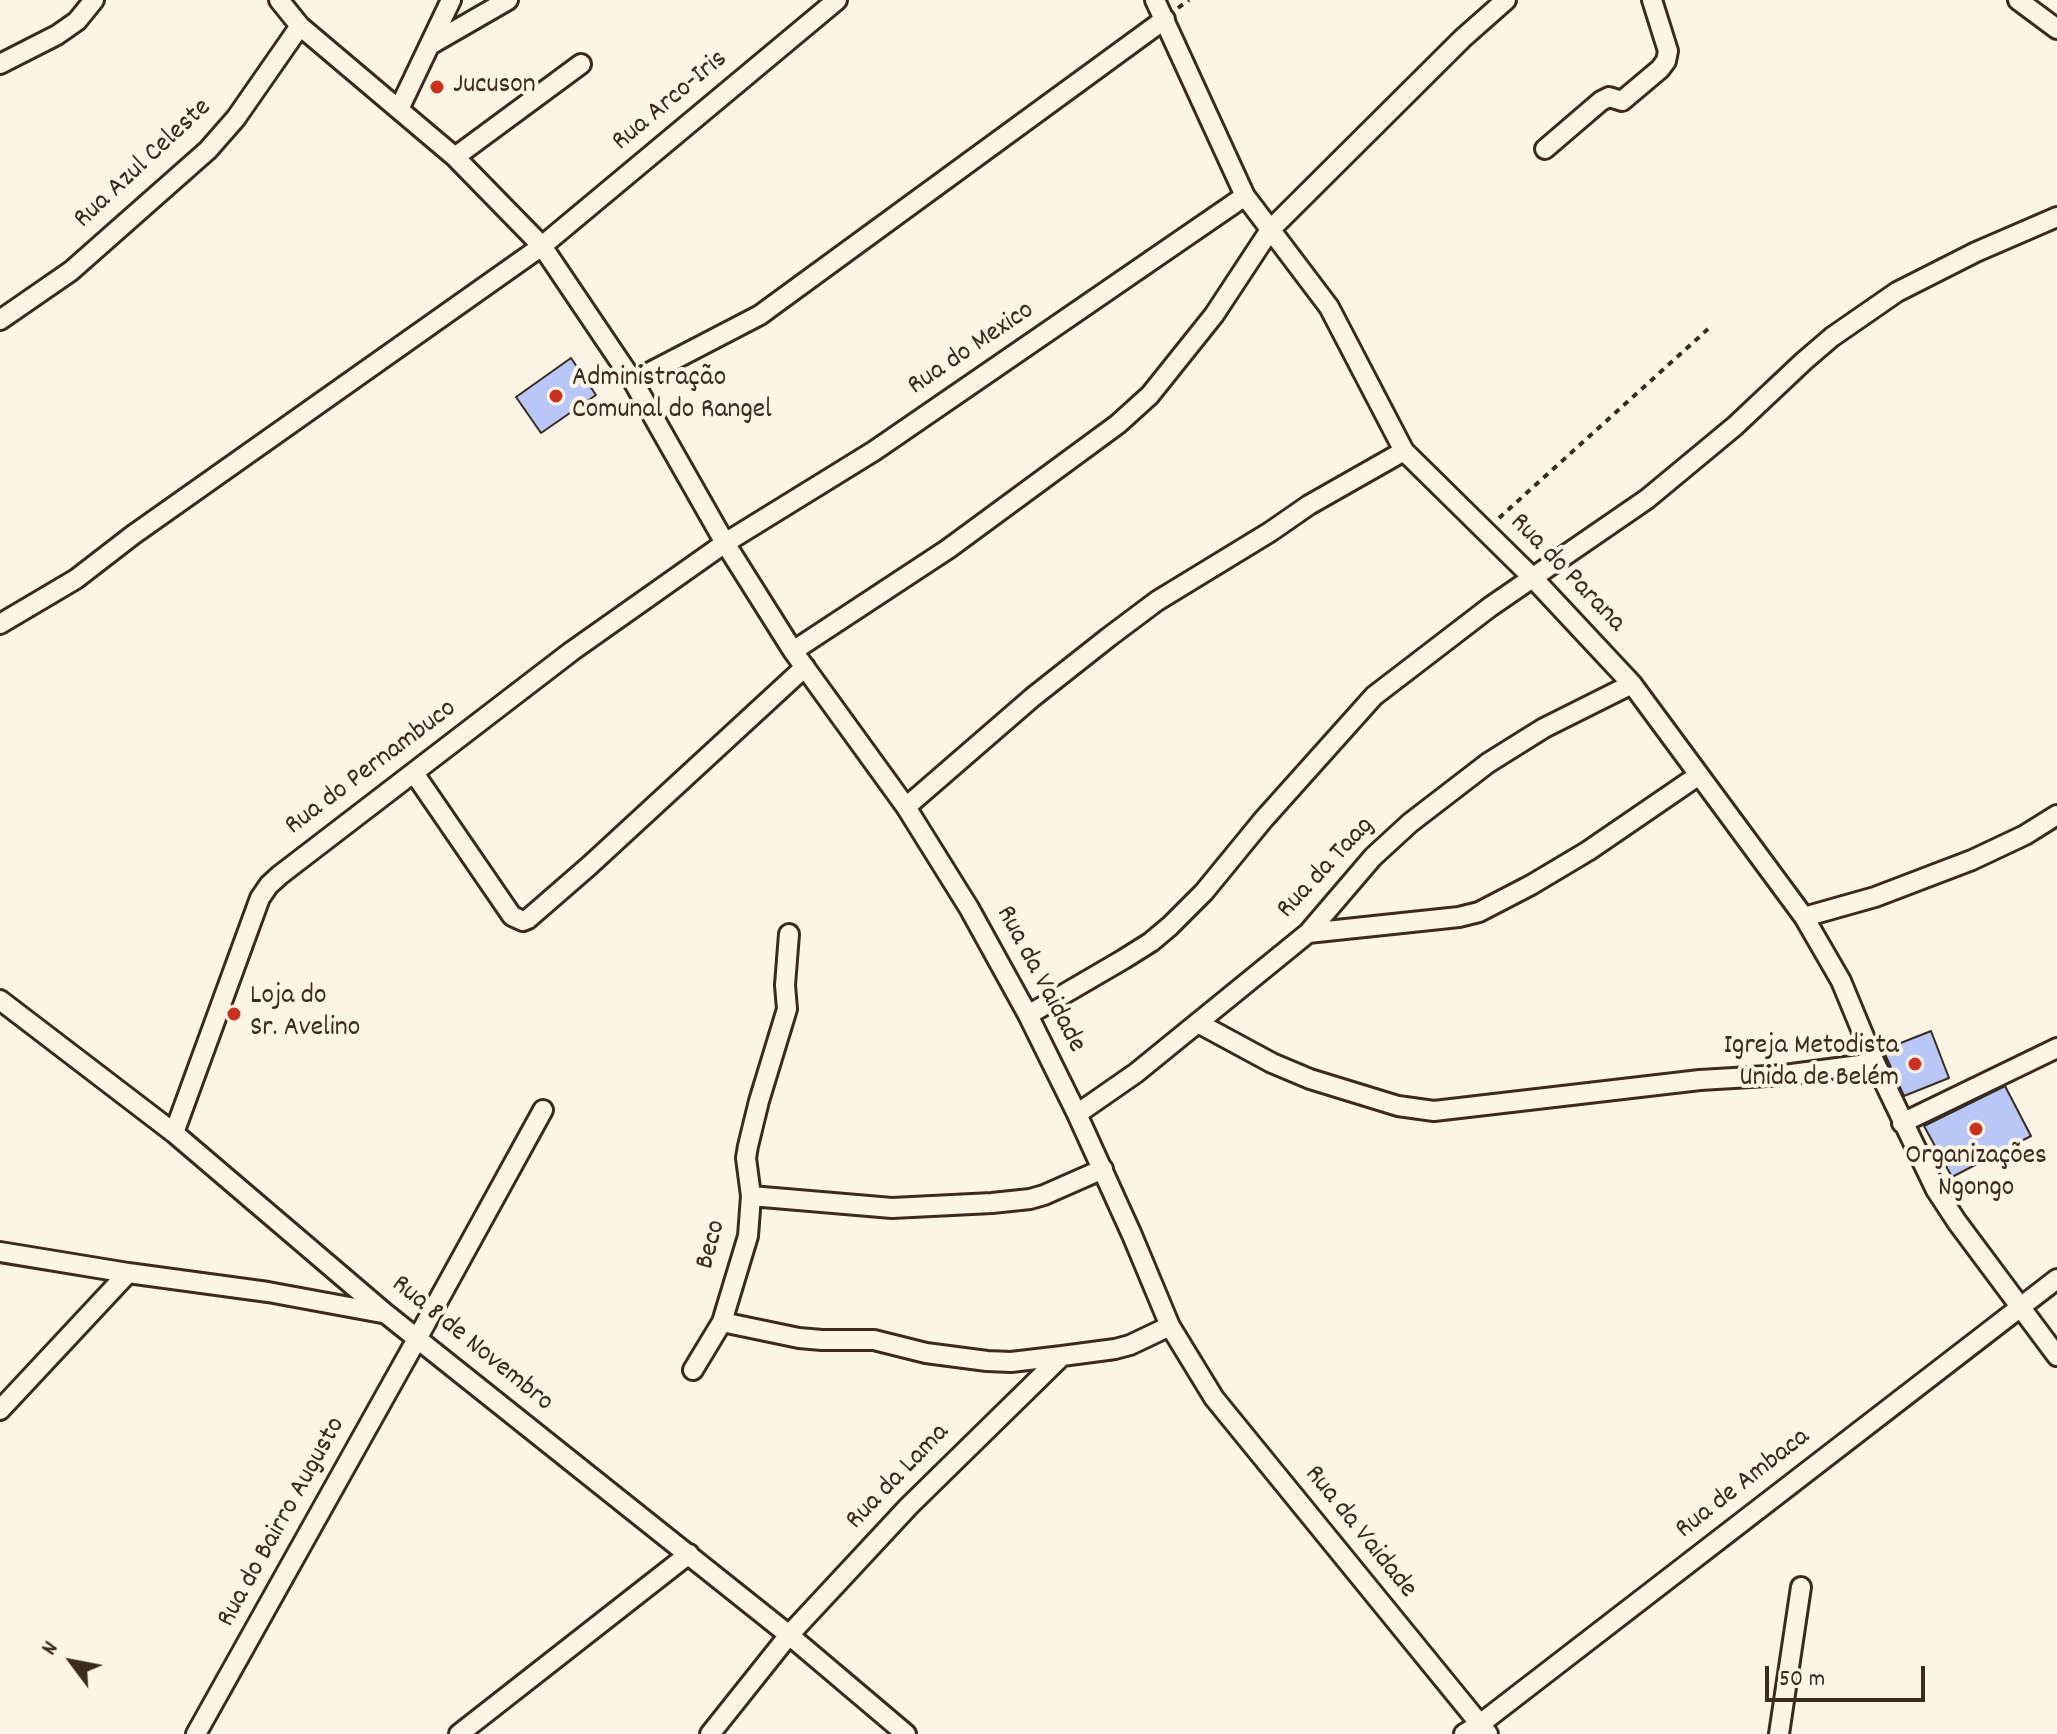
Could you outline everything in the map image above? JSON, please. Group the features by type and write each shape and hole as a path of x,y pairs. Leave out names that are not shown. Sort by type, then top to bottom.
{"street":[{"path":"0,64 57,35 77,21 94,0"},
{"name":"Rua da Vaidade","path":"279,0 300,26 455,157 542,246 633,381 725,543 793,651 906,807 969,908 1028,1015 1077,1114 1170,1326 1214,1398 1477,1731"},
{"path":"399,109 451,0"},
{"path":"430,45 508,0"},
{"name":"Rua Arco-Iris","path":"0,624 76,579 133,535 542,246 837,0"},
{"name":"Rua do Parana","path":"1155,0 1245,196 1329,307 1404,451 1532,577 1632,684 1804,917 1841,981 1902,1123 1936,1190 2057,1356"},
{"path":"793,651 948,549 1118,424 1150,395 1214,315 1270,230 1463,38 1506,0"},
{"path":"1545,149 1601,101 1609,97 1622,101 1666,61 1668,51 1652,0"},
{"path":"2018,0 2057,29"},
{"path":"633,381 760,315 1165,19"},
{"name":"Rua Azul Celeste","path":"0,320 71,271 208,150 236,118 300,26"},
{"path":"455,157 581,64"},
{"name":"Rua do Mexico","path":"725,543 874,451 1245,196"},
{"path":"1028,1015 1133,953 1170,926 1204,892 1263,820 1374,696 1532,577 1647,499 1735,426 1823,345 1897,292 1976,252 2057,217"},
{"path":"906,807 1033,697 1157,601 1309,505 1404,451"},
{"name":"Rua do Pernambuco","path":"174,1133 260,898 269,885 572,651 725,543"},
{"path":"414,773 512,916 523,921 589,866 805,667"},
{"name":"Rua da Taag","path":"1077,1114 1136,1073 1308,933 1373,857 1410,823 1488,763 1544,728 1632,684"},
{"path":"1308,933 1459,917 1479,912 1588,851 1699,775"},
{"path":"1804,917 1875,897 1972,860 2025,835 2057,815"},
{"path":"751,1196 746,1158 759,1101 787,1009 785,985 789,934"},
{"name":"Rua 8 de Novembro","path":"0,1000 174,1133 385,1313 689,1554 906,1734"},
{"path":"1198,1023 1272,1063 1310,1079 1398,1106 1434,1111 1875,1063"},
{"path":"1902,1123 2057,1048"},
{"name":"Rua do Bairro Augusto","path":"196,1734 543,1110"},
{"name":"Beco","path":"693,1370 722,1322 748,1236 751,1196 892,1208 992,1203 1044,1195 1103,1169"},
{"path":"0,1252 268,1292 385,1313"},
{"path":"0,1410 128,1273"},
{"name":"Rua de Ambaca","path":"1477,1731 2057,1279"},
{"path":"722,1322 799,1338 874,1340 926,1353 1011,1362 1115,1349 1170,1326"},
{"name":"Rua da Lama","path":"710,1734 789,1635 909,1506 1062,1356"},
{"path":"459,1734 689,1554"},
{"path":"1779,1734 1801,1587"}],"path":[{"path":"1485,530 1708,329"}],"building":[{"name":"Administração Comunal do Rangel","path":"571,358 596,395 541,433 516,397"},
{"name":"Igreja Metodista Unida de Belém","path":"1931,1031 1949,1078 1904,1096 1883,1050"},
{"name":"Organizações Ngongo","path":"2005,1086 2031,1136 1952,1177 1924,1126"}],"place":[{"name":"Jucuson","path":"437,87"},
{"name":"Administração Comunal do Rangel","path":"556,396"},
{"name":"Loja do Sr. Avelino","path":"234,1014"},
{"name":"Igreja Metodista Unida de Belém","path":"1915,1064"},
{"name":"Organizações Ngongo","path":"1976,1129"}]}
